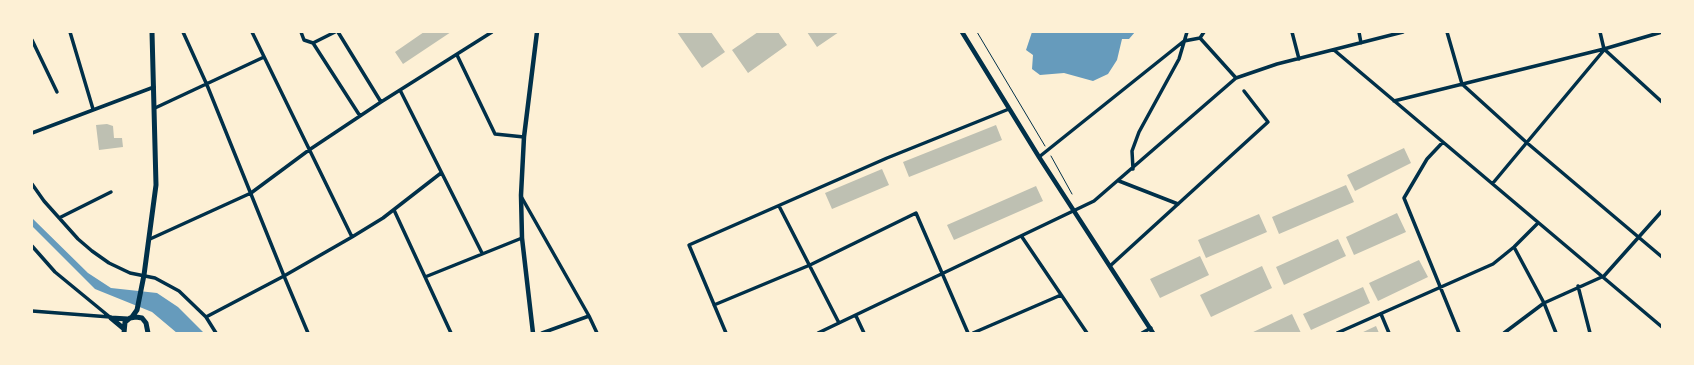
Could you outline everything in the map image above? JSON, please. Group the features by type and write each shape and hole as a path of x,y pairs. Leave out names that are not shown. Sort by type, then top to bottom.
{"main road":[{"path":"111,318 124,331 130,318 137,310 150,240 156,186 156,108 152,32"},
{"path":"137,310 140,318 146,323 149,332"},
{"path":"111,318 140,318"}],"street":[{"path":"70,32 93,109"},
{"path":"183,32 207,85 308,333"},
{"path":"252,32 352,237"},
{"path":"301,32 304,40 313,43 360,116"},
{"path":"313,43 335,32"},
{"path":"338,32 381,102"},
{"path":"150,240 251,193 309,150 381,102 492,32"},
{"path":"533,333 522,238 520,195 524,137 537,32"},
{"path":"962,32 1039,157 1152,331 1142,333"},
{"path":"1133,169 1132,151 1139,132 1179,59 1187,32"},
{"path":"1039,157 1184,42 1200,38 1204,32"},
{"path":"1292,32 1299,59"},
{"path":"1359,32 1361,43"},
{"path":"818,333 1075,212 1094,201 1133,169 1236,78 1260,69 1403,32"},
{"path":"1446,32 1462,84 1526,142 1662,257"},
{"path":"1600,32 1604,49 1662,102"},
{"path":"1394,101 1604,49 1662,32"},
{"path":"1200,38 1236,78"},
{"path":"32,40 57,92"},
{"path":"1493,183 1604,49"},
{"path":"1334,50 1442,142 1493,183 1538,223 1604,276 1662,327"},
{"path":"457,54 495,134 524,137"},
{"path":"156,108 264,57"},
{"path":"32,133 155,86"},
{"path":"400,90 482,253"},
{"path":"1110,266 1268,122 1244,91"},
{"path":"726,333 689,245 887,158 1009,109"},
{"path":"1442,142 1427,159 1404,198 1459,333"},
{"path":"206,317 284,276 352,237 394,210 441,173"},
{"path":"1119,181 1178,204"},
{"path":"32,184 78,239 109,263 130,273 155,278 179,291 206,317 216,333"},
{"path":"59,218 111,192"},
{"path":"520,195 589,316 597,333"},
{"path":"779,206 839,323"},
{"path":"394,210 451,333"},
{"path":"1504,333 1544,303 1578,286 1604,276 1662,211"},
{"path":"714,305 810,265 916,213 968,333"},
{"path":"1337,333 1493,264 1514,247 1538,223"},
{"path":"1022,237 1087,333"},
{"path":"425,277 522,238"},
{"path":"32,246 56,272 111,318"},
{"path":"1514,247 1544,303 1556,333"},
{"path":"1578,286 1590,333"},
{"path":"973,333 1061,295"},
{"path":"32,311 111,318"},
{"path":"1381,314 1389,333"},
{"path":"542,333 589,316"},
{"path":"856,316 864,333"}],"path":[{"path":"977,32 1048,150 1072,194"}],"water":[{"path":"1032,32 1135,32 1129,39 1122,39 1117,60 1108,74 1093,81 1064,73 1040,75 1032,69 1033,55 1026,50"},
{"path":"32,218 88,273 111,288 157,293 178,307 204,333 177,333 152,312 95,289 32,226"}],"building":[{"path":"424,32 451,32 403,64 395,52"},
{"path":"677,32 711,32 725,52 702,68"},
{"path":"758,32 778,32 787,45 748,73 732,50"},
{"path":"807,32 839,32 817,47"},
{"path":"107,124 113,126 114,138 122,138 123,147 99,150 96,125"},
{"path":"996,125 1002,140 909,177 903,162"},
{"path":"1404,148 1411,163 1355,191 1347,175"},
{"path":"882,169 889,185 832,209 825,193"},
{"path":"1346,185 1354,202 1279,234 1272,217"},
{"path":"1036,186 1043,201 954,240 947,225"},
{"path":"1397,213 1406,232 1354,255 1346,237"},
{"path":"1259,214 1267,232 1206,258 1198,240"},
{"path":"1338,239 1346,256 1284,285 1276,267"},
{"path":"1200,256 1209,275 1160,298 1150,279"},
{"path":"1419,260 1428,277 1378,301 1369,283"},
{"path":"1262,266 1272,288 1211,317 1200,295"},
{"path":"1363,287 1370,303 1311,330 1303,314"},
{"path":"1292,314 1301,333 1251,333"},
{"path":"1376,326 1379,333 1361,333"}]}
